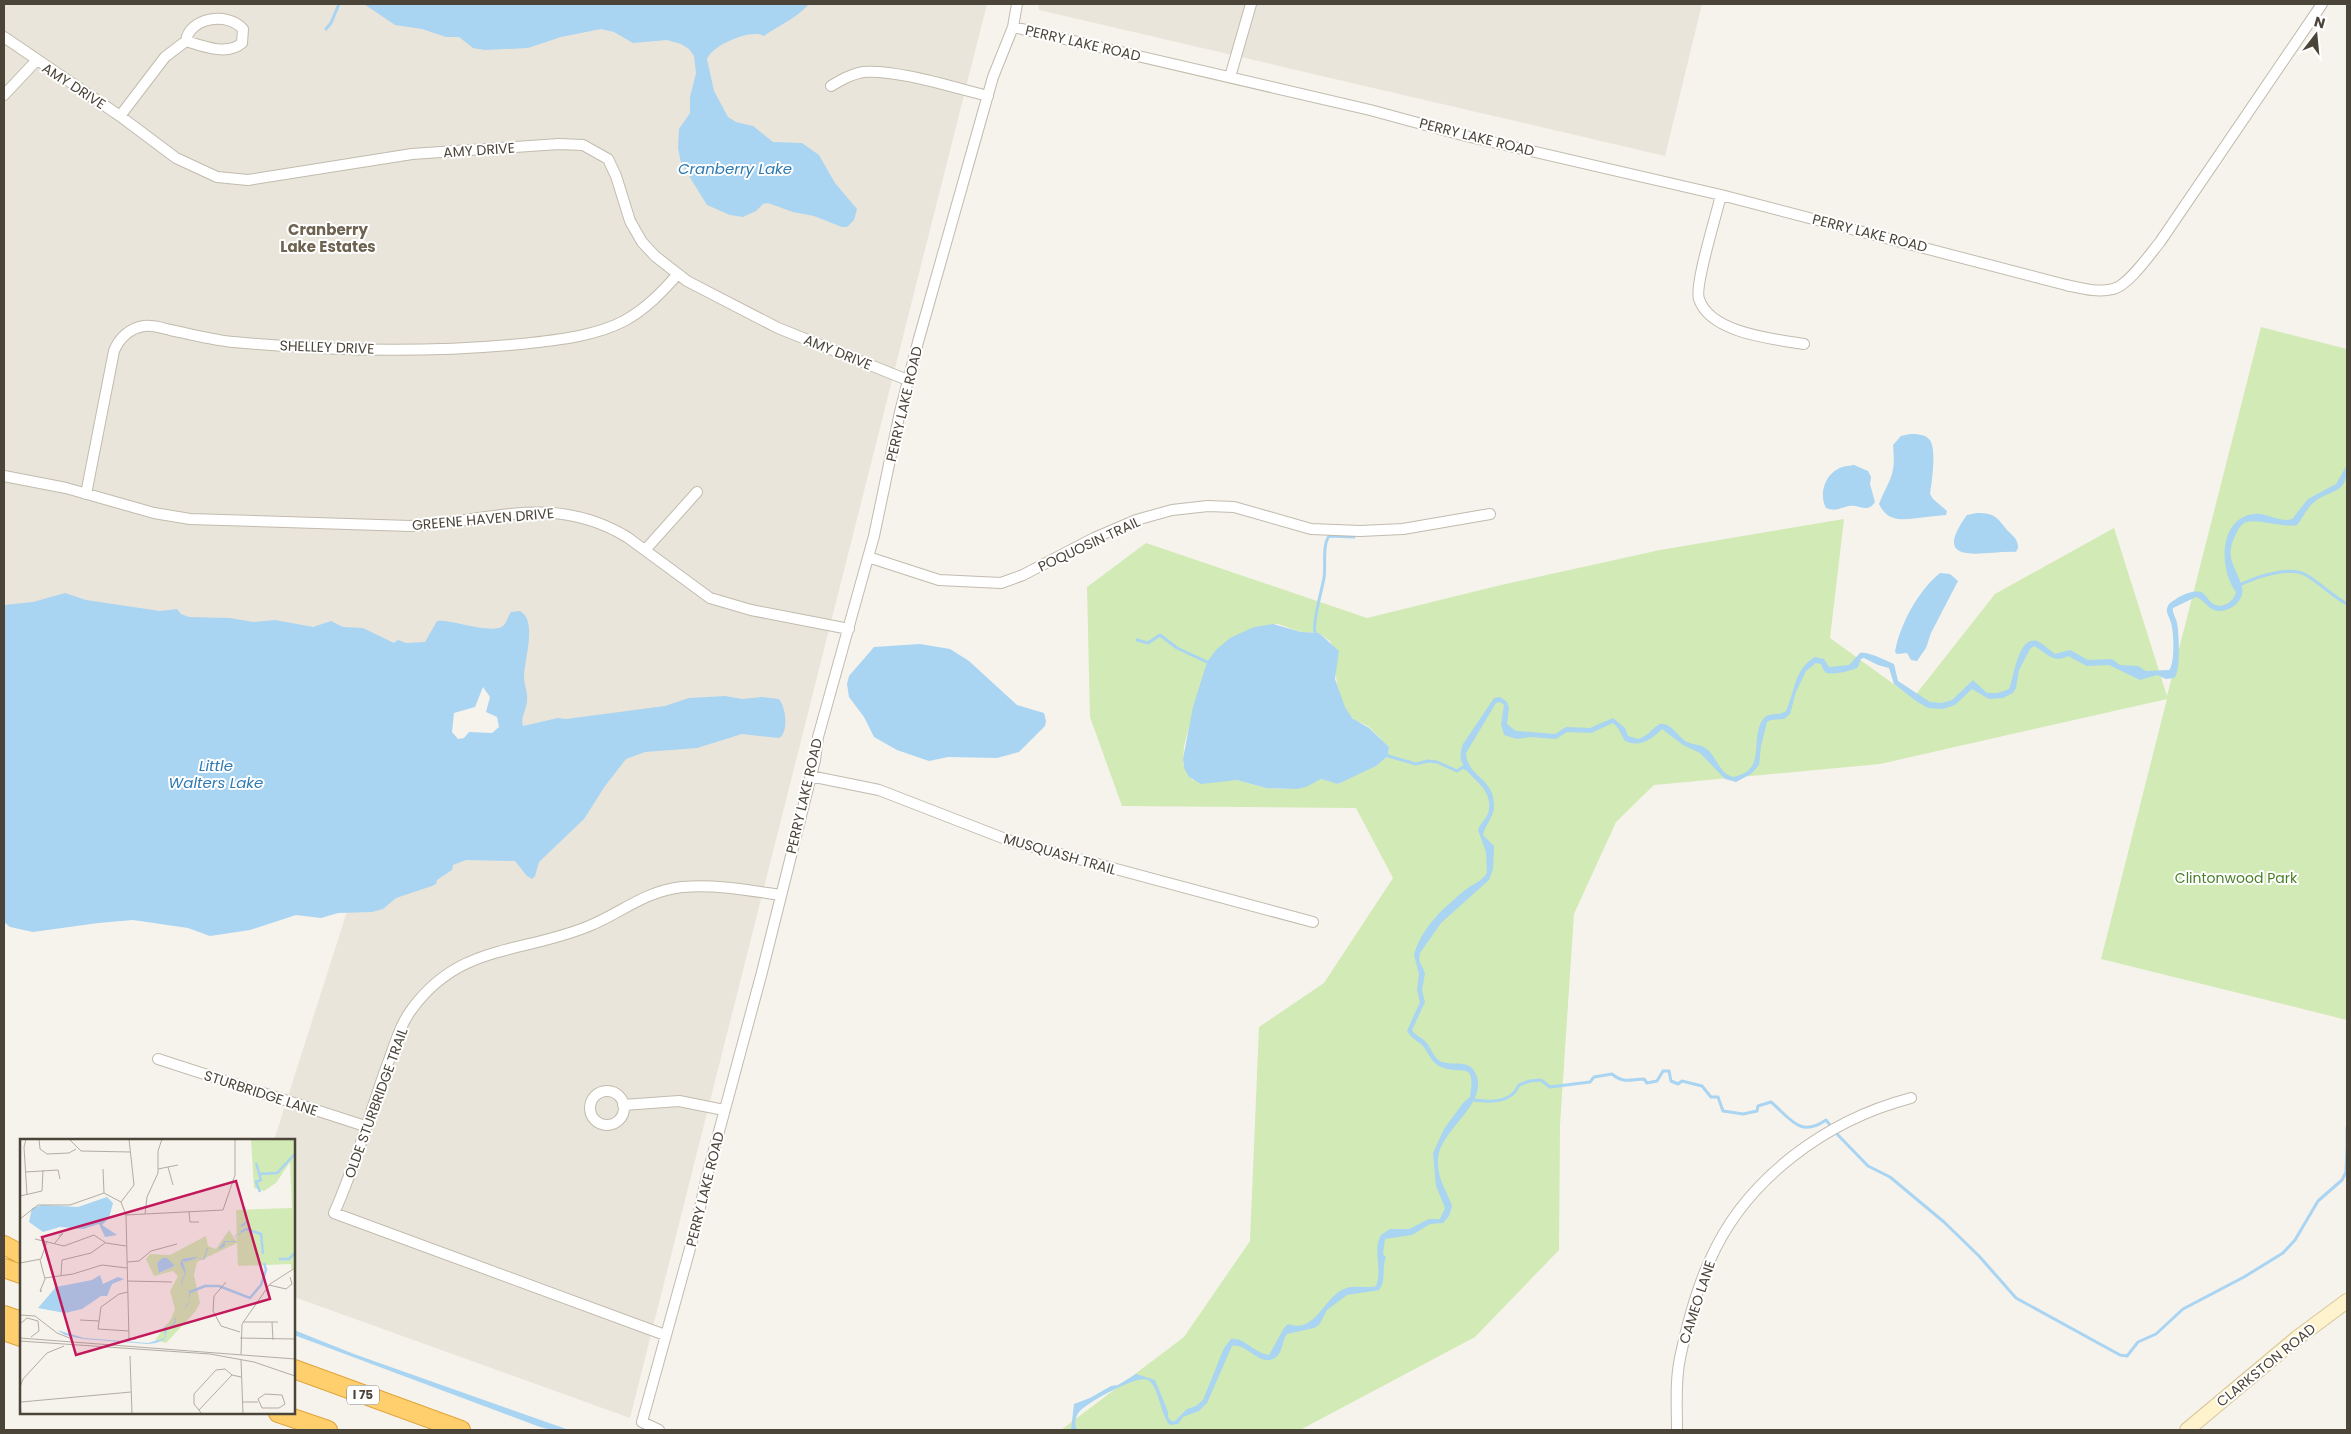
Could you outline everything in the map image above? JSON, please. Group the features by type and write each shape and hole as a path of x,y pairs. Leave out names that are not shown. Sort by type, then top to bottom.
{"highway":[{"path":"4,1245 20,1253"},
{"path":"4,1268 20,1274"},
{"path":"4,1315 20,1321"},
{"path":"4,1332 20,1338"},
{"name":"I 75","path":"295,1369 461,1430"},
{"path":"281,1414 328,1430"}],"street":[{"path":"1013,27 1017,4"},
{"path":"1230,77 1251,4"},
{"name":"PERRY LAKE ROAD","path":"659,1430 642,1422 665,1334 687,1262 724,1110 760,979 810,776 818,736 868,556 900,412 910,381 918,342 988,96 1002,52 1013,27 1370,110 1466,136 1721,195 2066,285 2097,290 2115,289 2134,274 2160,242 2322,4"},
{"path":"120,116 165,57 186,41 187,34 191,29 211,19 221,17 242,29 242,43 238,47 230,49 219,49 186,41"},
{"path":"4,37 36,61"},
{"name":"AMY DRIVE","path":"4,95 36,61 120,116 176,158 200,172 217,177 248,180 412,154 559,144 583,145 608,159 616,176 630,222 642,242 655,256 678,274 728,303 778,328 910,381"},
{"path":"831,86 845,77 863,72 879,73 894,74 988,96"},
{"path":"1721,195 1700,275 1698,298 1708,315 1727,326 1753,334 1804,344"},
{"name":"SHELLEY DRIVE","path":"86,494 114,351 118,341 125,334 144,326 228,342 277,346 377,349 504,345 560,340 606,328 624,321 651,302 678,274"},
{"name":"GREENE HAVEN DRIVE","path":"4,476 86,494 154,513 218,522 410,526 441,525 500,515 554,512 594,520 613,528 646,549 690,585 710,598 724,604 849,629"},
{"path":"646,549 697,492"},
{"name":"POQUOSIN TRAIL","path":"868,556 939,580 1001,583 1023,575 1094,538 1136,520 1172,510 1208,506 1234,507 1311,529 1360,531 1403,529 1490,514"},
{"name":"MUSQUASH TRAIL","path":"810,776 879,790 1017,843 1313,922"},
{"name":"OLDE STURBRIDGE TRAIL","path":"665,1334 334,1214 345,1190 365,1126 399,1034 411,1010 434,983 456,968 479,956 568,935 591,926 636,900 680,887 723,887 780,895"},
{"name":"STURBRIDGE LANE","path":"158,1059 365,1126"},
{"name":"CAMEO LANE","path":"1677,1430 1677,1382 1680,1359 1695,1301 1709,1260 1736,1215 1764,1182 1826,1132 1882,1106 1911,1098"},
{"path":"623,1105 679,1101 724,1110"},
{"name":"CLARKSTON ROAD","path":"2187,1430 2297,1338 2347,1301"}],"shaded area":[{"name":"Cranberry Lake Estates","path":"4,4 987,4 630,1418 295,1297 295,1139 274,1139 382,802 4,740","holes":["454,659 508,664 511,777 382,802"]},
{"path":"1038,4 1702,4 1665,156 1039,10"}],"green space":[{"name":"Clintonwood Park","path":"2261,327 2347,349 2347,1020 2101,959 2167,699 1880,764 1654,785 1616,822 1574,914 1560,1125 1559,1250 1475,1337 1300,1430 1061,1430 1184,1337 1250,1241 1259,1027 1324,983 1393,878 1356,808 1122,806 1090,717 1087,587 1146,543 1367,618 1501,585 1660,550 1844,519 1830,638 1913,698 1995,594 2114,528 2167,696","holes":["1278,624 1301,632 1319,633 1331,642 1341,701 1350,716 1370,728 1389,747 1388,756 1376,766 1353,775 1339,784 1321,779 1302,788 1284,789 1266,788 1237,780 1209,782 1192,780 1183,764 1184,746 1207,662 1254,627"]}],"water":[{"name":"Cranberry Lake","path":"364,4 809,4 793,18 764,36 751,34 733,39 716,48 707,59 714,91 728,117 736,122 753,126 773,142 802,143 819,155 835,183 857,209 854,220 847,227 842,227 814,216 793,212 768,203 763,204 756,211 743,217 730,215 707,205 681,163 678,148 679,129 690,113 690,97 696,73 694,56 689,49 681,44 667,40 633,43 614,32 601,29 561,37 528,48 485,50 473,48 459,37 446,37 422,29 395,25"},
{"path":"1910,434 1925,436 1931,443 1933,465 1930,494 1947,511 1946,515 1899,519 1888,515 1879,504 1893,471 1893,445 1901,436"},
{"path":"1854,465 1868,471 1871,477 1870,484 1875,502 1872,506 1866,508 1849,506 1835,510 1826,508 1823,492 1829,476 1840,468"},
{"path":"2347,465 2345,481 2342,486 2314,502 2297,525 2248,521 2240,527 2232,544 2231,551 2232,562 2242,587 2241,596 2236,604 2228,610 2218,611 2212,609 2196,597 2173,608 2179,643 2178,669 2174,678 2166,679 2157,675 2140,680 2109,665 2087,666 2068,656 2058,659 2050,657 2034,646 2030,649 2019,670 2016,688 2013,693 2003,698 1989,699 1972,689 1955,705 1943,709 1928,708 1916,701 1894,684 1889,668 1864,658 1861,659 1858,667 1855,669 1836,673 1825,672 1821,664 1816,663 1806,671 1796,692 1790,714 1784,719 1767,722 1761,746 1759,765 1751,774 1736,782 1725,779 1700,753 1683,745 1662,729 1650,739 1641,743 1625,741 1613,723 1591,733 1567,732 1556,739 1530,737 1517,739 1504,735 1501,724 1504,705 1500,702 1496,703 1466,753 1471,767 1486,783 1493,797 1494,810 1483,835 1494,846 1493,869 1489,880 1441,923 1420,953 1419,960 1425,973 1422,990 1425,1002 1412,1030 1426,1042 1440,1061 1468,1065 1472,1068 1478,1084 1476,1095 1471,1105 1447,1137 1438,1159 1440,1178 1452,1206 1449,1216 1443,1223 1430,1224 1412,1235 1385,1239 1383,1254 1386,1257 1383,1282 1379,1290 1347,1295 1327,1310 1319,1325 1314,1328 1287,1334 1280,1353 1275,1358 1264,1360 1243,1348 1232,1346 1207,1403 1199,1411 1183,1417 1178,1424 1170,1425 1152,1383 1142,1379 1112,1390 1084,1408 1079,1412 1076,1419 1075,1426 1077,1430 1071,1430 1074,1404 1090,1398 1111,1386 1118,1385 1136,1374 1155,1380 1168,1412 1168,1417 1171,1421 1175,1421 1187,1409 1196,1406 1203,1400 1224,1348 1231,1339 1240,1340 1258,1351 1269,1355 1288,1324 1298,1326 1306,1324 1319,1314 1337,1293 1344,1289 1376,1286 1378,1280 1377,1247 1381,1235 1390,1229 1409,1229 1429,1219 1440,1219 1445,1208 1436,1186 1433,1153 1444,1129 1463,1103 1470,1097 1471,1078 1466,1071 1437,1065 1421,1044 1407,1031 1420,1002 1417,990 1419,974 1414,955 1422,935 1435,918 1465,890 1480,881 1487,873 1486,852 1478,830 1489,809 1488,799 1485,791 1462,763 1461,754 1463,744 1494,698 1500,697 1507,702 1509,708 1507,724 1516,731 1555,734 1566,727 1590,728 1613,718 1625,728 1628,736 1638,739 1645,736 1658,725 1664,724 1685,741 1707,749 1725,773 1733,777 1751,768 1756,752 1757,735 1764,718 1786,711 1799,674 1808,662 1815,657 1824,659 1829,667 1849,665 1860,653 1876,656 1894,664 1898,681 1930,702 1942,703 1952,700 1973,680 1987,693 1998,693 2009,689 2018,658 2026,644 2032,641 2041,643 2055,654 2070,650 2088,660 2112,659 2120,665 2138,666 2146,671 2169,670 2172,661 2173,640 2172,627 2167,611 2169,604 2188,593 2197,591 2204,594 2212,603 2220,606 2230,602 2235,596 2236,592 2230,582 2225,559 2225,546 2228,535 2234,525 2242,518 2254,514 2263,514 2282,520 2292,519 2308,499 2336,484"},
{"path":"1977,513 1992,515 1998,520 2016,540 2018,548 2016,552 1977,554 1957,550 1954,543 1957,532 1967,515"},
{"path":"1940,573 1950,574 1958,581 1931,633 1926,648 1917,661 1911,660 1907,653 1897,654 1895,652 1897,641 1911,609 1924,589"},
{"name":"Little Walters Lake","path":"65,593 86,600 160,611 177,609 181,614 189,617 230,618 253,622 275,620 313,627 331,621 343,627 363,628 394,643 398,640 406,643 425,642 437,621 482,628 499,628 505,624 511,612 520,611 528,623 529,632 524,677 527,700 522,720 523,726 558,718 566,719 665,706 689,698 725,696 742,699 762,697 779,699 785,714 784,731 779,738 742,734 697,748 645,752 626,759 605,786 584,819 539,862 535,876 532,879 527,876 515,861 466,860 453,865 452,870 437,880 436,884 396,898 383,909 372,912 338,913 321,918 296,915 250,930 210,936 188,928 133,920 33,932 10,927 4,922 4,605 33,602","holes":["483,687 490,697 486,712 497,717 499,727 492,733 469,732 464,738 458,739 452,732 454,713 475,707"]},
{"path":"1273,624 1301,632 1319,633 1339,651 1335,679 1345,707 1352,718 1369,728 1389,747 1388,756 1376,766 1338,784 1321,779 1306,787 1297,789 1266,788 1237,780 1201,784 1189,777 1184,768 1183,759 1193,707 1207,662 1216,650 1230,638 1254,627"},
{"path":"920,644 950,649 969,661 1017,705 1044,713 1045,726 1019,752 997,758 948,757 929,761 897,750 874,737 864,717 849,697 847,684 849,676 874,647"},
{"path":"295,1330 354,1354 569,1430 552,1430 295,1335"}],"waterway":[{"path":"326,29 331,23 339,4"},
{"path":"1315,632 1316,614 1324,578 1327,540 1329,536 1354,537"},
{"path":"2238,586 2271,574 2290,571 2299,572 2311,578 2347,604"},
{"path":"1137,640 1148,643 1160,635 1177,648 1207,662"},
{"path":"1388,756 1416,764 1428,761 1437,762 1457,771 1463,767 1466,769"},
{"path":"1472,1100 1492,1101 1505,1099 1511,1096 1519,1085 1530,1081 1541,1080 1550,1087 1590,1082 1594,1077 1612,1074 1624,1080 1644,1079 1647,1083 1657,1081 1663,1071 1669,1071 1671,1081 1678,1084 1682,1081 1702,1086 1711,1097 1718,1097 1723,1111 1743,1114 1757,1111 1758,1106 1771,1102 1790,1120 1802,1127 1817,1125 1826,1120 1868,1166 1890,1177 1944,1222 1979,1256 2016,1298 2120,1355 2127,1356 2138,1342 2156,1334 2183,1309 2244,1277 2283,1253 2295,1240 2318,1201 2342,1180 2346,1172 2347,1146"},
{"path":"2347,1127 2347,1145"}],"district":[{"name":"Cranberry Lake Estates","path":"328,238"}]}
